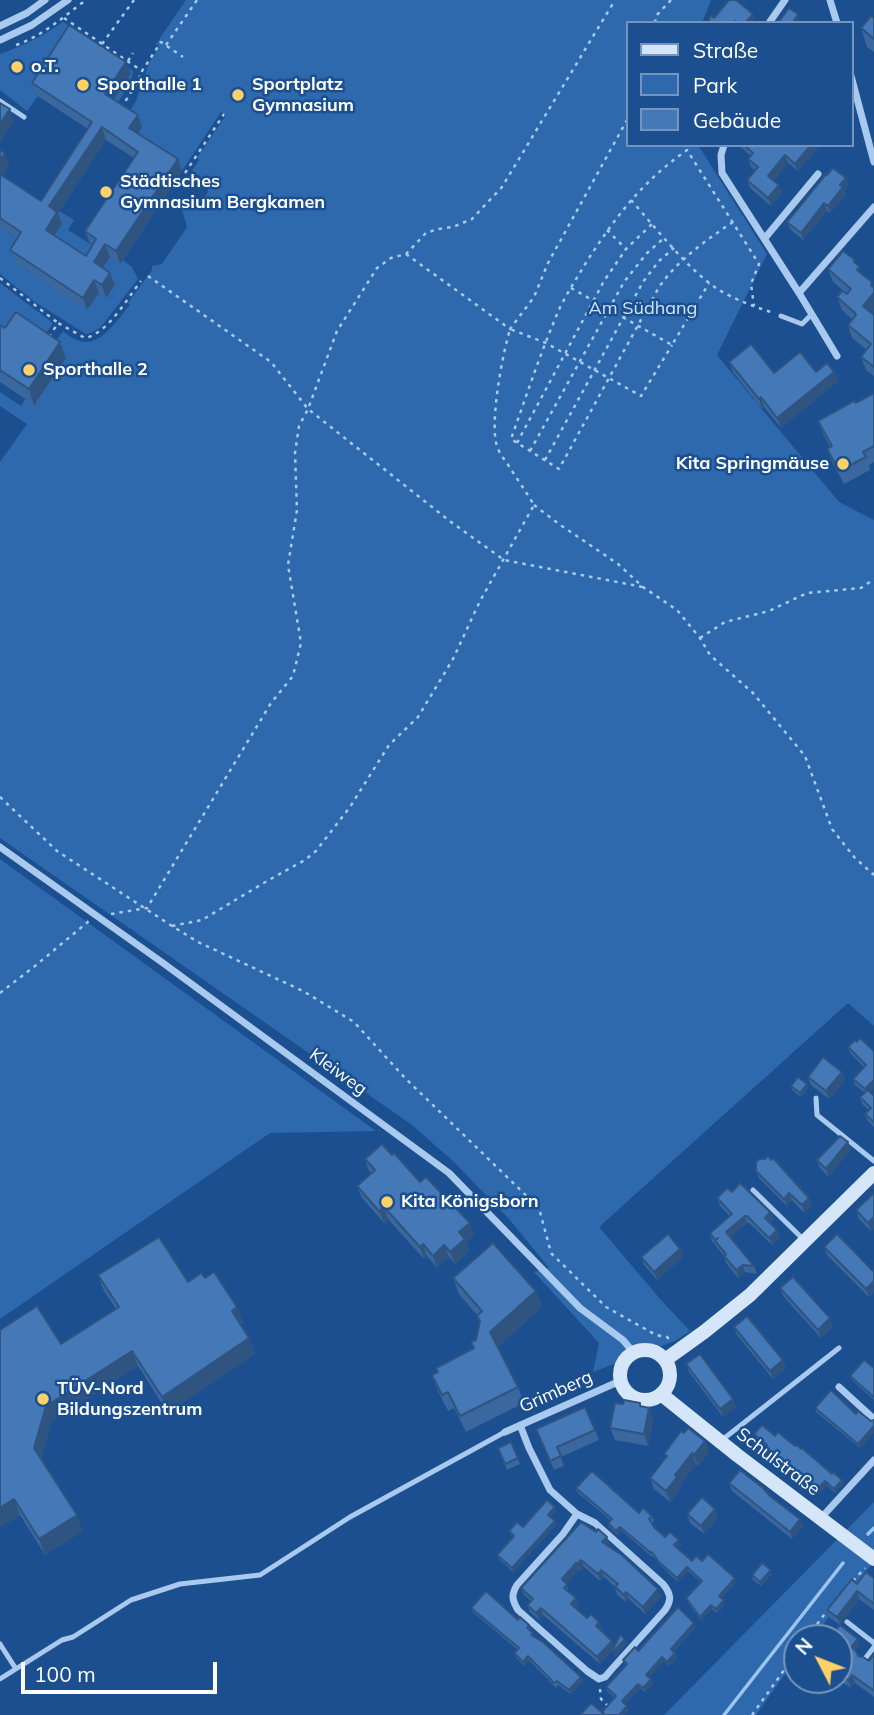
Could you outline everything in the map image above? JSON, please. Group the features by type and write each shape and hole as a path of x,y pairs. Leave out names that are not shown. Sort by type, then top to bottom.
{"main road":[{"path":"665,1360 750,1295 874,1173"},
{"path":"654,1351 665,1360 670,1374 661,1394 655,1398 640,1400 627,1393 620,1381 620,1369 632,1352 654,1351"},
{"name":"Schulstraße","path":"661,1394 874,1559"}],"street":[{"path":"0,26 27,13 45,0"},
{"path":"0,40 32,25 57,4 68,0"},
{"path":"770,21 785,0"},
{"path":"830,0 835,21"},
{"path":"853,83 874,162"},
{"path":"723,147 722,173 837,356"},
{"path":"765,238 818,174"},
{"path":"799,293 874,207"},
{"name":"Kleiweg","path":"0,847 449,1173 580,1308 623,1340 632,1352"},
{"name":"Grimberg","path":"505,1432 620,1381"},
{"path":"839,1387 874,1419"},
{"path":"520,1425 550,1490 577,1514 595,1523 670,1592 670,1602 665,1610 605,1677 598,1679 518,1610 513,1602 512,1593 517,1585 563,1534 577,1514"},
{"path":"820,1519 874,1460"}],"lane":[{"path":"0,101 24,117"},
{"path":"780,316 802,324 812,314"},
{"path":"816,1098 817,1115 874,1161"},
{"path":"753,1190 806,1242"},
{"path":"720,1441 839,1348"},
{"path":"0,1679 131,1600 180,1584 260,1575 350,1517 505,1432"},
{"path":"847,1622 874,1645 864,1660"},
{"path":"0,1644 16,1669"}],"path":[{"path":"102,44 134,0"},
{"path":"166,46 197,0"},
{"path":"147,908 271,704 293,676 301,643 288,565 297,510 295,453 299,426 337,331 377,268 391,258 406,254 426,233 453,227 472,219 502,187 615,0"},
{"path":"655,21 656,16 671,0"},
{"path":"64,18 142,71"},
{"path":"118,112 161,42 183,57"},
{"path":"128,61 133,52"},
{"path":"185,173 224,114"},
{"path":"626,122 548,263 534,296 510,329 504,349 495,416 498,450 534,505 618,564 643,587 677,610 710,655 753,693 805,756 832,830 855,858 874,875"},
{"path":"686,147 759,264 751,284 754,306"},
{"path":"688,150 658,172 631,200 607,230 570,288 558,312 511,439 559,469 668,274 684,258 733,222"},
{"path":"631,200 709,283 729,295 780,316"},
{"path":"517,443 612,268 626,249 652,223"},
{"path":"607,230 626,249"},
{"path":"530,451 608,309 637,264 664,238"},
{"path":"545,460 650,272 674,248"},
{"path":"406,254 510,329 546,343 641,396 709,283"},
{"path":"148,276 271,362 308,409 451,522 504,560 643,587"},
{"path":"0,278 58,323 85,338 102,330 141,281"},
{"path":"570,288 672,345"},
{"path":"45,344 58,323"},
{"path":"172,926 202,920 305,860 316,850 350,807 389,746 418,717 453,659 480,601 534,505"},
{"path":"700,638 725,622 769,611 807,593 861,588 874,579"},
{"path":"0,797 57,851 172,926 198,942 303,991 354,1022 405,1078 539,1208 551,1254 606,1307 656,1335 667,1337 678,1351"},
{"path":"0,993 95,915 147,908"},
{"path":"852,1582 874,1559"},
{"path":"818,1624 837,1598"},
{"path":"752,1715 783,1672"},
{"path":"598,1679 601,1699 610,1707"}],"green space":[{"name":"Am Südhang","path":"186,0 711,0 703,21 626,21 626,147 699,147 767,254 717,355 839,502 874,520 874,1026 848,1003 599,1227 690,1331 675,1341 593,1372 599,1343 534,1272 549,1268 510,1220 454,1162 412,1125 0,838 0,462 27,424 0,406 0,392 21,406 25,399 35,405 51,348 63,331 85,342 93,341 107,332 130,305 128,303 152,270 152,266 162,264 187,227 182,210 191,196 201,202 208,192 206,180 192,171 199,160 197,158 226,115 221,112 182,171 134,140 126,117 136,101 149,63 159,47 156,44"},
{"path":"63,22 133,71 131,82 116,105 38,96 27,111 0,90 0,54 33,40"},
{"path":"59,211 74,220 68,230 101,251 90,268 45,233"},
{"path":"0,228 106,297 98,274 110,257 120,263 123,260 132,267 138,279 101,327 86,334 35,302 0,274"},
{"path":"0,283 53,323 44,336 0,337"},
{"path":"0,859 376,1131 270,1133 0,1319"},
{"path":"874,1502 874,1565 872,1564 823,1624 783,1624 783,1677 756,1715 664,1715"}],"building":[{"path":"729,0 736,0 753,14 747,21 709,21 711,15 714,18"},
{"path":"789,8 798,14 794,21 779,21"},
{"path":"871,16 874,18 874,39 861,28"},
{"path":"69,25 126,62 105,94 138,115 129,128 178,159 116,251 105,244 94,262 110,273 102,285 94,280 83,298 10,250 21,232 0,218 0,174 41,201 92,122 32,83","holes":["102,127 138,152 85,231 96,239 86,256 46,230 57,212 49,206"]},
{"path":"0,103 10,109 0,124"},
{"path":"746,147 809,147 795,164 785,155 768,176 779,185 768,198 747,180 758,167 748,159 753,153"},
{"path":"833,168 846,178 840,185 843,187 828,206 824,203 801,233 787,222"},
{"path":"843,251 855,260 860,267 857,270 872,282 874,288 874,293 863,306 874,315 874,367 861,357 871,344 848,325 855,313 837,297 842,291 847,294 851,289 828,269"},
{"name":"Sporthalle 2","path":"16,312 60,342 29,389 0,370 0,325 5,328"},
{"path":"751,344 774,373 800,352 816,372 827,363 834,372 777,418 729,362"},
{"path":"874,393 874,446 863,452 866,457 839,471 827,449 832,446 818,421"},
{"path":"860,1038 874,1051 874,1080 865,1089 853,1079 866,1065 848,1047"},
{"path":"823,1057 842,1072 826,1091 808,1077"},
{"path":"798,1077 807,1084 800,1093 791,1086"},
{"path":"868,1090 874,1096 874,1122 865,1114 871,1108 860,1097"},
{"path":"840,1136 848,1142 826,1169 817,1160"},
{"path":"382,1144 392,1155 394,1153 420,1182 426,1177 470,1223 459,1232 465,1239 450,1252 444,1245 433,1256 423,1244 420,1247 384,1207 379,1211 357,1186 375,1170 365,1159"},
{"path":"768,1156 771,1160 773,1158 809,1198 802,1205 789,1193 784,1199 756,1171 756,1162"},
{"path":"740,1183 770,1212 765,1218 777,1230 769,1238 745,1216 726,1232 754,1266 743,1265 736,1270 715,1241 718,1238 715,1240 710,1233 732,1214 717,1198 727,1188 732,1192"},
{"path":"874,1193 874,1217 868,1223 856,1210"},
{"path":"668,1234 680,1249 654,1272 641,1257"},
{"path":"837,1234 874,1272 874,1281 866,1289 824,1247"},
{"path":"159,1237 188,1282 201,1273 205,1278 214,1272 237,1307 232,1311 249,1338 162,1397 132,1351 46,1406 34,1448 77,1515 39,1539 14,1499 0,1508 0,1330 37,1306 61,1344 119,1307 98,1275"},
{"path":"493,1243 536,1291 490,1332 518,1387 460,1416 448,1392 442,1395 432,1375 438,1372 436,1368 474,1348 471,1342 476,1340 480,1321 477,1316 482,1311 453,1278"},
{"path":"793,1277 830,1318 818,1330 780,1288"},
{"path":"747,1316 783,1360 770,1371 734,1327"},
{"path":"700,1354 733,1399 720,1409 686,1364"},
{"path":"864,1360 874,1368 874,1397 850,1376"},
{"path":"831,1390 856,1414 858,1411 871,1421 874,1420 874,1426 858,1444 815,1408"},
{"path":"624,1400 649,1408 644,1434 610,1428 615,1403 623,1404"},
{"path":"585,1407 595,1430 557,1447 561,1456 550,1461 536,1429"},
{"path":"762,1425 775,1436 778,1432 795,1446 802,1448 842,1480 834,1489 825,1481 817,1490 783,1460 781,1463 764,1448 767,1445 754,1434"},
{"path":"688,1428 705,1441 694,1455 692,1453 666,1491 650,1478 681,1431 684,1433"},
{"path":"511,1442 518,1458 505,1464 498,1448"},
{"path":"740,1470 800,1519 790,1532 729,1483"},
{"path":"592,1471 639,1513 643,1508 652,1516 649,1519 665,1537 670,1532 679,1540 674,1545 692,1561 696,1556 702,1561 708,1554 735,1578 719,1596 724,1600 716,1609 711,1605 700,1617 686,1598 702,1581 687,1567 677,1578 652,1552 620,1527 616,1531 608,1523 612,1519 576,1488"},
{"path":"702,1497 715,1509 701,1526 687,1514"},
{"path":"547,1500 555,1507 548,1515 555,1521 512,1568 497,1555 514,1536 509,1531 517,1522 523,1527"},
{"path":"581,1522 596,1532 598,1529 607,1537 602,1542 622,1555 658,1589 643,1607 626,1592 624,1595 615,1587 618,1584 601,1570 598,1574 581,1560 576,1563 562,1579 567,1584 564,1588 576,1598 571,1604 587,1618 591,1614 599,1622 596,1626 612,1641 597,1657 541,1608 536,1613 527,1605 533,1599 521,1588"},
{"path":"762,1563 771,1570 760,1582 752,1575"},
{"path":"866,1572 874,1578 874,1604 857,1591 837,1617 827,1610 852,1579 857,1584"},
{"path":"486,1591 518,1620 520,1617 529,1625 527,1628 533,1633 531,1635 543,1642 581,1677 569,1690 557,1681 554,1683 528,1656 523,1662 514,1653 519,1648 471,1608"},
{"path":"678,1607 694,1623 671,1649 675,1653 667,1662 662,1657 646,1675 651,1679 643,1688 638,1684 622,1701 627,1706 619,1715 605,1715 602,1712 616,1696 606,1687 627,1664 623,1660 635,1647 638,1651"},
{"path":"620,1635 625,1639 613,1652 612,1651"},
{"path":"853,1649 858,1656 869,1661 874,1654 873,1690 853,1676"},
{"path":"591,1703 605,1715 580,1715"}],"waterway":[{"path":"868,1534 874,1528"},
{"path":"724,1715 843,1563"}],"place":[{"name":"o.T.","path":"17,67"},
{"name":"Sporthalle 1","path":"83,85"},
{"name":"Sportplatz Gymnasium","path":"238,95"},
{"name":"Städtisches Gymnasium Bergkamen","path":"106,192"},
{"name":"Sporthalle 2","path":"29,370"},
{"name":"Kita Springmäuse","path":"843,464"},
{"name":"Kita Königsborn","path":"387,1202"},
{"name":"TÜV-Nord Bildungszentrum","path":"43,1399"}]}
